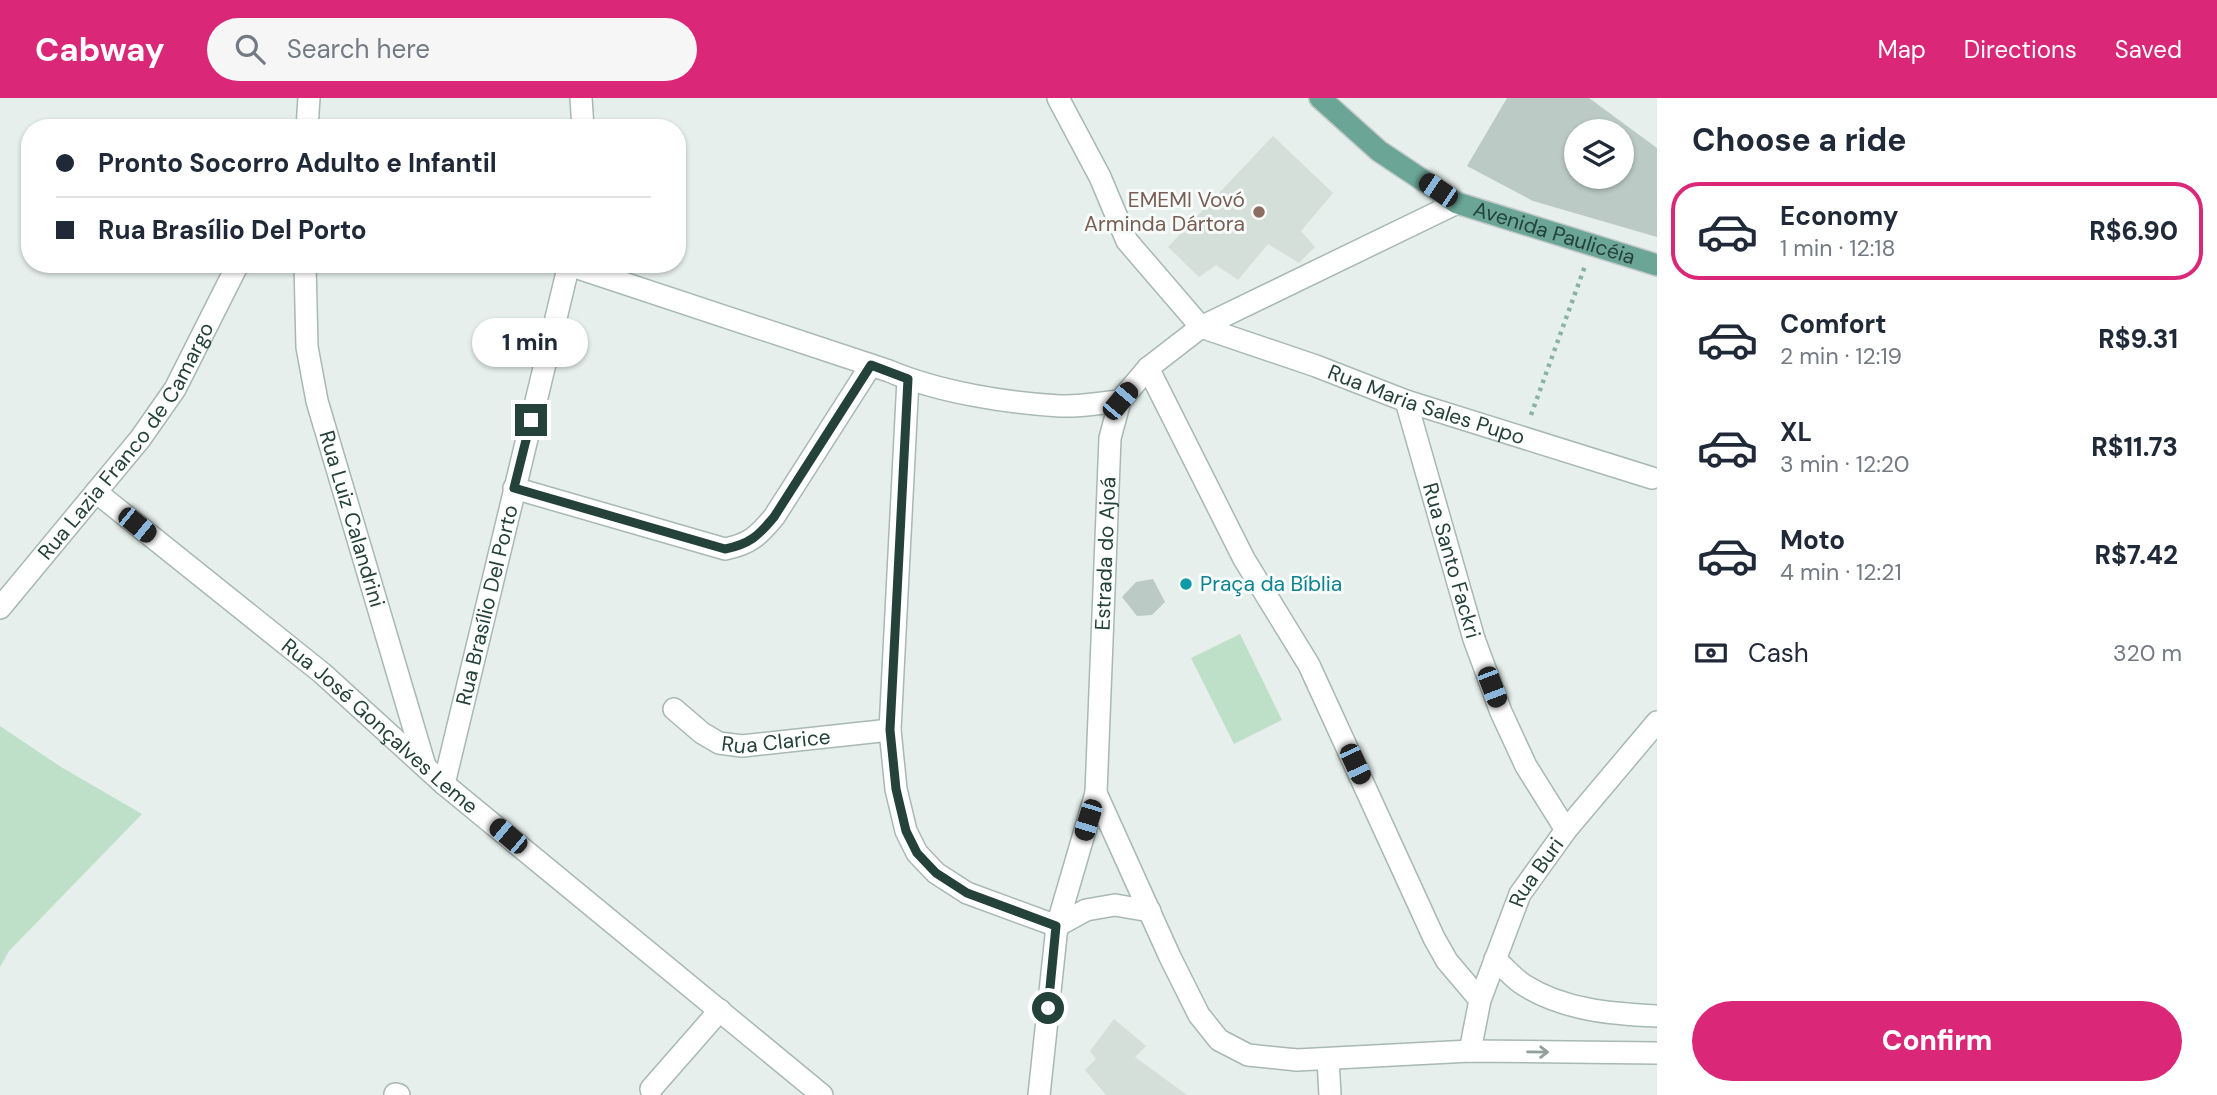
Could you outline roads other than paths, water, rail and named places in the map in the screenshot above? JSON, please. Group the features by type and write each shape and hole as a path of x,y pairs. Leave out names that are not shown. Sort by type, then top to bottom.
{"main road":[{"name":"Avenida Paulicéia","path":"1321,98 1379,151 1457,203 1657,265"}],"street":[{"path":"308,119 309,98"},
{"path":"581,98 582,119"},
{"path":"1058,98 1100,177 1127,241 1201,327"},
{"name":"Estrada do Ajoá","path":"1039,1095 1056,926 1096,793 1110,438 1120,401 1149,368 1201,327 1457,203"},
{"name":"Rua Lazia Franco de Camargo","path":"0,608 140,439 175,389 233,273"},
{"name":"Rua Luiz Calandrini","path":"305,273 307,347 317,401 426,768"},
{"name":"Rua Brasílio Del Porto","path":"444,784 567,273"},
{"path":"593,273 908,379 989,398 1062,406 1120,401"},
{"name":"Rua Maria Sales Pupo","path":"1201,327 1316,366 1406,401 1652,478"},
{"path":"514,488 725,549 742,546 758,536 774,517 871,365"},
{"path":"1149,368 1244,559 1309,665 1434,938 1447,961 1480,1000"},
{"path":"908,379 890,730 896,789 906,831 917,853 936,873 967,893 1056,926 1086,910 1115,905 1150,911"},
{"name":"Rua Santo Fackri","path":"1406,401 1474,639 1496,700 1526,766 1566,830"},
{"name":"Rua José Gonçalves Leme","path":"96,492 322,673 444,784 822,1095"},
{"name":"Rua Clarice","path":"674,709 702,733 719,743 741,746 890,730"},
{"name":"Rua Buri","path":"1470,1051 1480,1000 1520,894 1566,830 1657,722"},
{"path":"1096,793 1199,1016 1219,1040 1248,1055 1297,1060 1470,1051 1657,1053"},
{"path":"1495,959 1523,984 1575,1007 1625,1015 1657,1016"},
{"path":"651,1089 719,1010"},
{"path":"1328,1059 1330,1095"}],"place":[{"name":"EMEMI Vovó Arminda Dártora","path":"1259,212"},
{"name":"Praça da Bíblia","path":"1186,584"}]}
